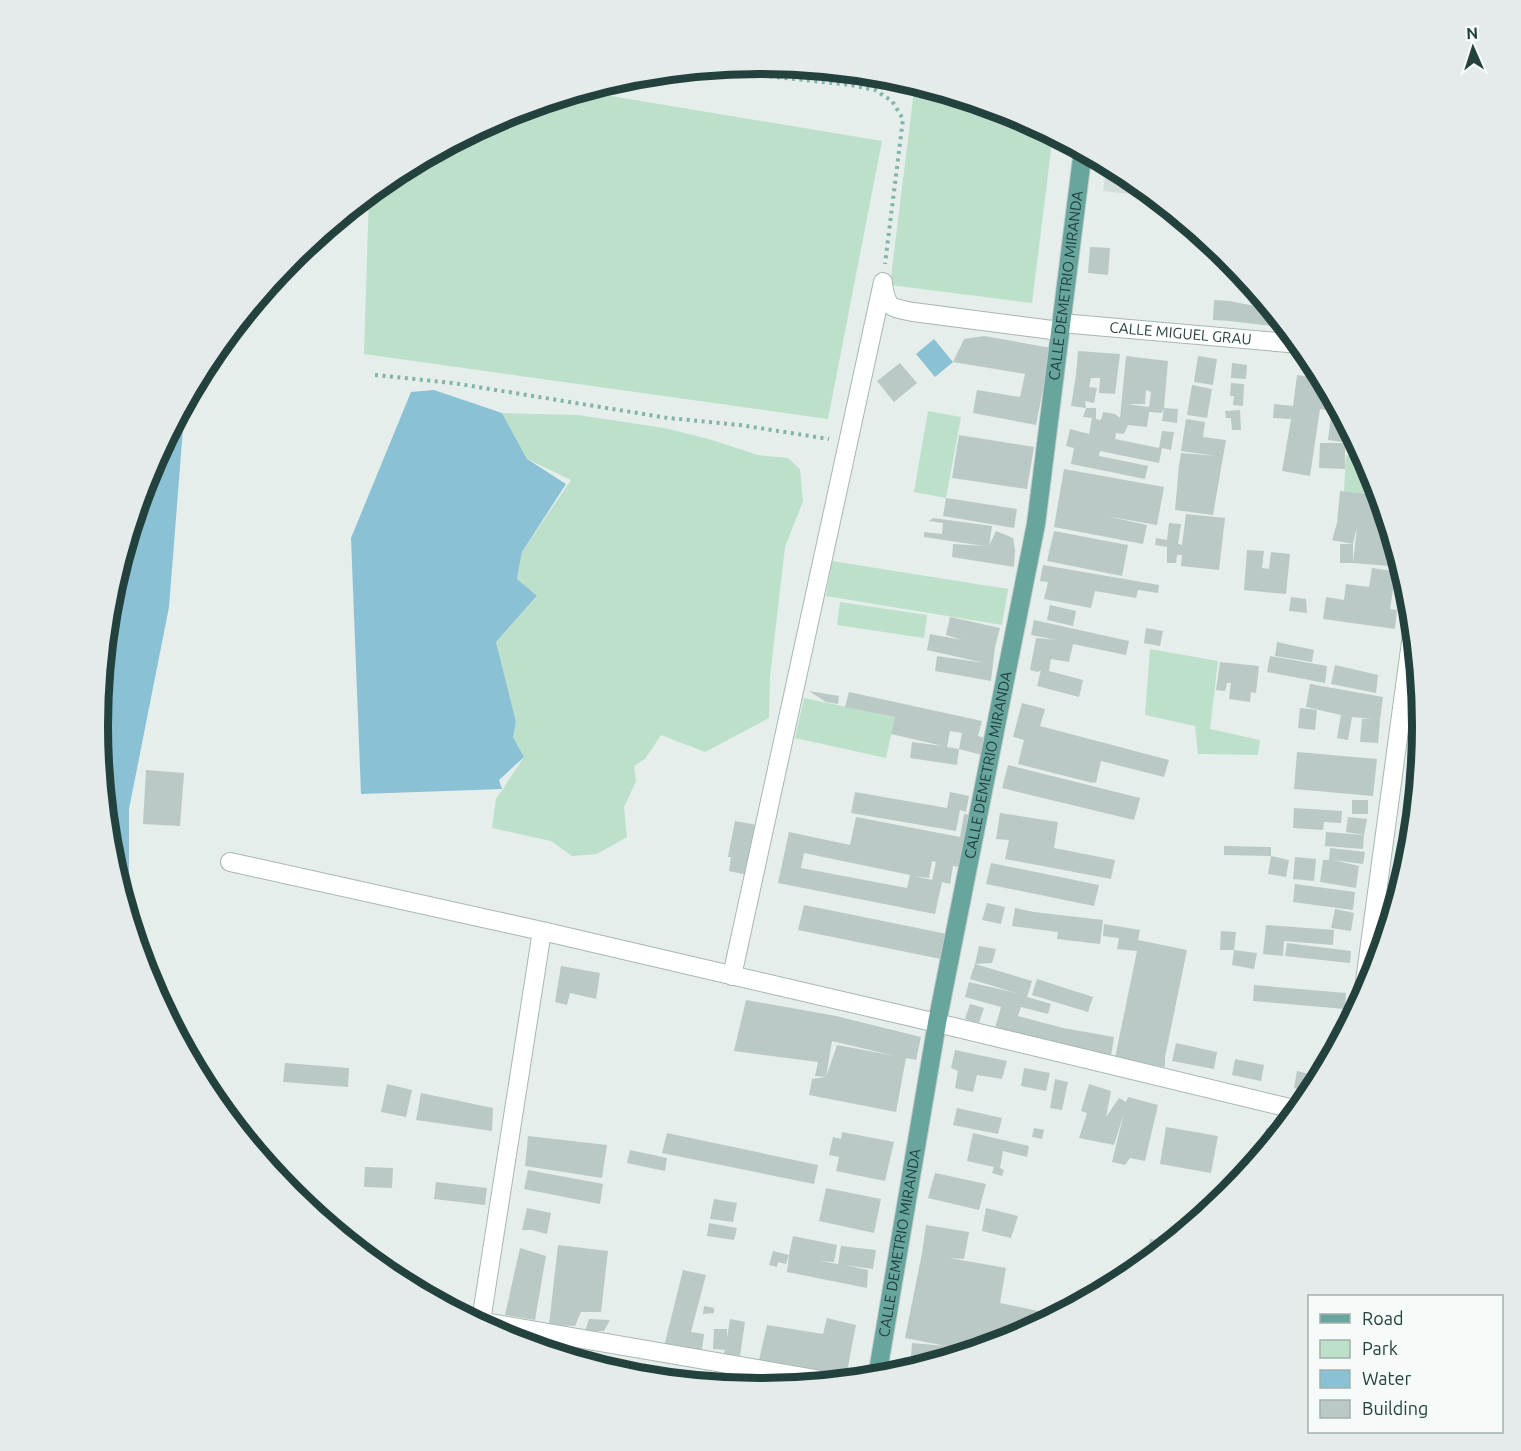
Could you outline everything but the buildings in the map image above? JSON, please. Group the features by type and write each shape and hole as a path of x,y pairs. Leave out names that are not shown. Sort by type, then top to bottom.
{"main road":[{"name":"CALLE DEMETRIO MIRANDA","path":"879,1367 937,1023 1036,524 1082,158"}],"street":[{"name":"CALLE MIGUEL GRAU","path":"883,282 886,300 893,307 913,312 1060,327 1288,343"},
{"path":"732,976 883,282"},
{"path":"1369,959 1409,659"},
{"path":"230,862 542,931 1289,1108"},
{"path":"478,1313 542,931"},
{"path":"504,1325 794,1376"}],"path":[{"path":"750,74 851,85 875,90 892,101 903,119 883,282"},
{"path":"375,375 453,383 668,418 740,425 849,442"}],"shaded area":[{"path":"1106,172 1140,195 1103,191"}],"green space":[{"path":"914,92 970,108 1052,143 1032,303 890,285"},
{"path":"600,94 882,141 828,419 364,354 369,205 434,161 511,123 551,108"},
{"path":"928,411 961,417 946,498 914,492"},
{"path":"502,413 578,415 664,428 709,439 758,455 788,458 800,469 803,501 785,547 770,677 769,718 705,752 661,735 645,759 634,766 636,781 624,807 627,837 597,854 572,856 551,841 492,828 496,799 524,757 513,737 516,722 496,642 537,597 517,579 522,552 571,480 527,459"},
{"path":"1346,455 1354,457 1367,486 1367,494 1344,492"},
{"path":"832,561 1008,589 1002,625 826,596"},
{"path":"840,602 927,615 924,638 837,625"},
{"path":"1150,649 1218,661 1210,729 1260,740 1258,755 1198,754 1195,726 1145,715"},
{"path":"804,698 895,717 886,758 795,738"}],"water":[{"path":"934,339 953,362 935,377 916,354"},
{"path":"434,390 502,413 527,459 566,484 522,552 517,579 537,596 496,642 516,722 513,737 524,757 499,780 502,789 361,794 351,538 411,392"},
{"path":"183,423 169,607 129,809 129,886 114,811 110,768 108,726 114,640 121,598 143,516 158,476"}]}
